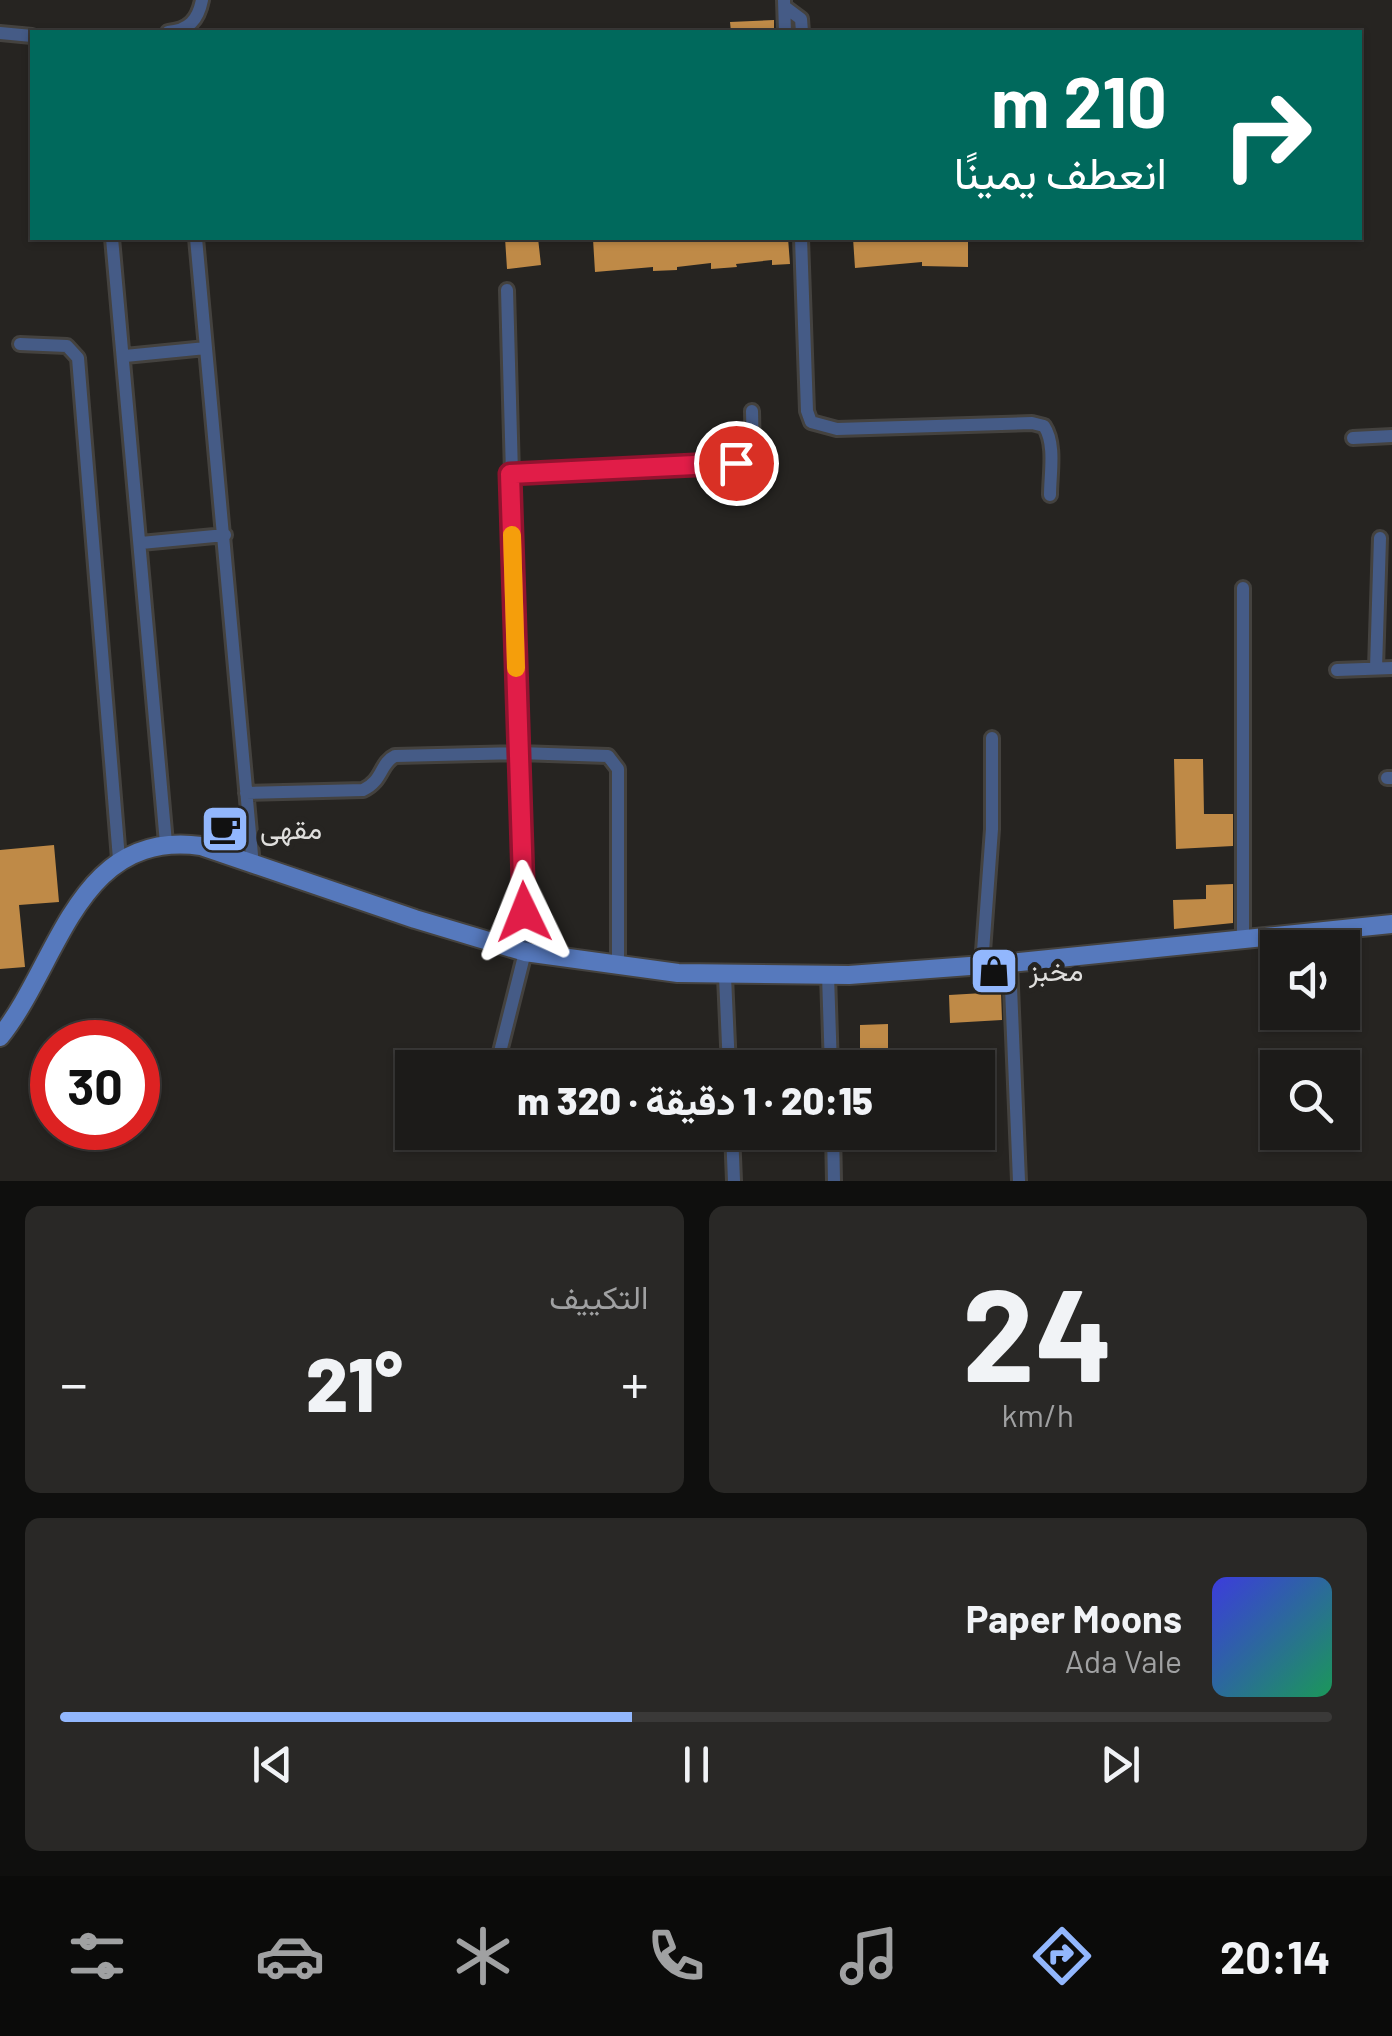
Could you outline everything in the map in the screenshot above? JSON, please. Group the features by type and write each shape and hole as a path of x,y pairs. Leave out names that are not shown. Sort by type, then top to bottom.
{"main road":[{"path":"0,1037 91,885 119,860 166,844 201,846 252,866 525,952 725,976 828,976 1010,963 1392,924"}],"street":[{"path":"176,30 191,26 200,13 202,0"},
{"path":"785,3 785,30"},
{"path":"785,3 801,19 802,30"},
{"path":"0,33 30,36"},
{"path":"112,240 166,844"},
{"path":"196,240 252,866"},
{"path":"802,240 810,422 837,429 1032,423 1044,426 1050,448 1050,495"},
{"path":"500,1050 525,952 507,290"},
{"path":"20,344 67,346 78,358 119,860"},
{"path":"125,356 206,348"},
{"path":"510,474 736,463 753,454 752,411"},
{"path":"1353,438 1392,436"},
{"path":"142,543 225,535"},
{"path":"1376,668 1380,538"},
{"path":"1243,588 1243,939"},
{"path":"1338,670 1392,668"},
{"path":"982,965 992,828 992,738"},
{"path":"246,793 363,790 374,785 388,759 394,756 608,756 618,768 618,966"},
{"path":"1010,963 1019,1181"},
{"path":"725,976 728,1050"},
{"path":"828,976 830,1050"},
{"path":"733,1150 734,1181"},
{"path":"833,1150 834,1181"}],"building":[{"path":"774,20 774,30 731,30 730,22"},
{"path":"505,240 538,240 541,265 507,269"},
{"path":"593,240 788,240 790,264 772,265 772,260 711,269 711,263 677,270 653,271 653,267 595,272"},
{"path":"853,240 968,240 968,267 922,266 922,262 855,268"},
{"path":"1174,759 1203,759 1204,814 1233,814 1233,846 1176,849"},
{"path":"54,845 59,902 19,905 25,967 0,969 0,850"},
{"path":"1233,884 1233,923 1174,929 1173,900 1206,899 1206,885"},
{"path":"1001,992 1002,1020 950,1023 949,995"},
{"path":"888,1024 888,1050 860,1050 860,1025"}],"slow traffic":[{"path":"512,535 516,668"}],"place":[{"name":"مقهى","path":"225,829"},
{"name":"مخبز","path":"994,971"}],"route":[{"path":"524,912 510,474 736,463"}]}
